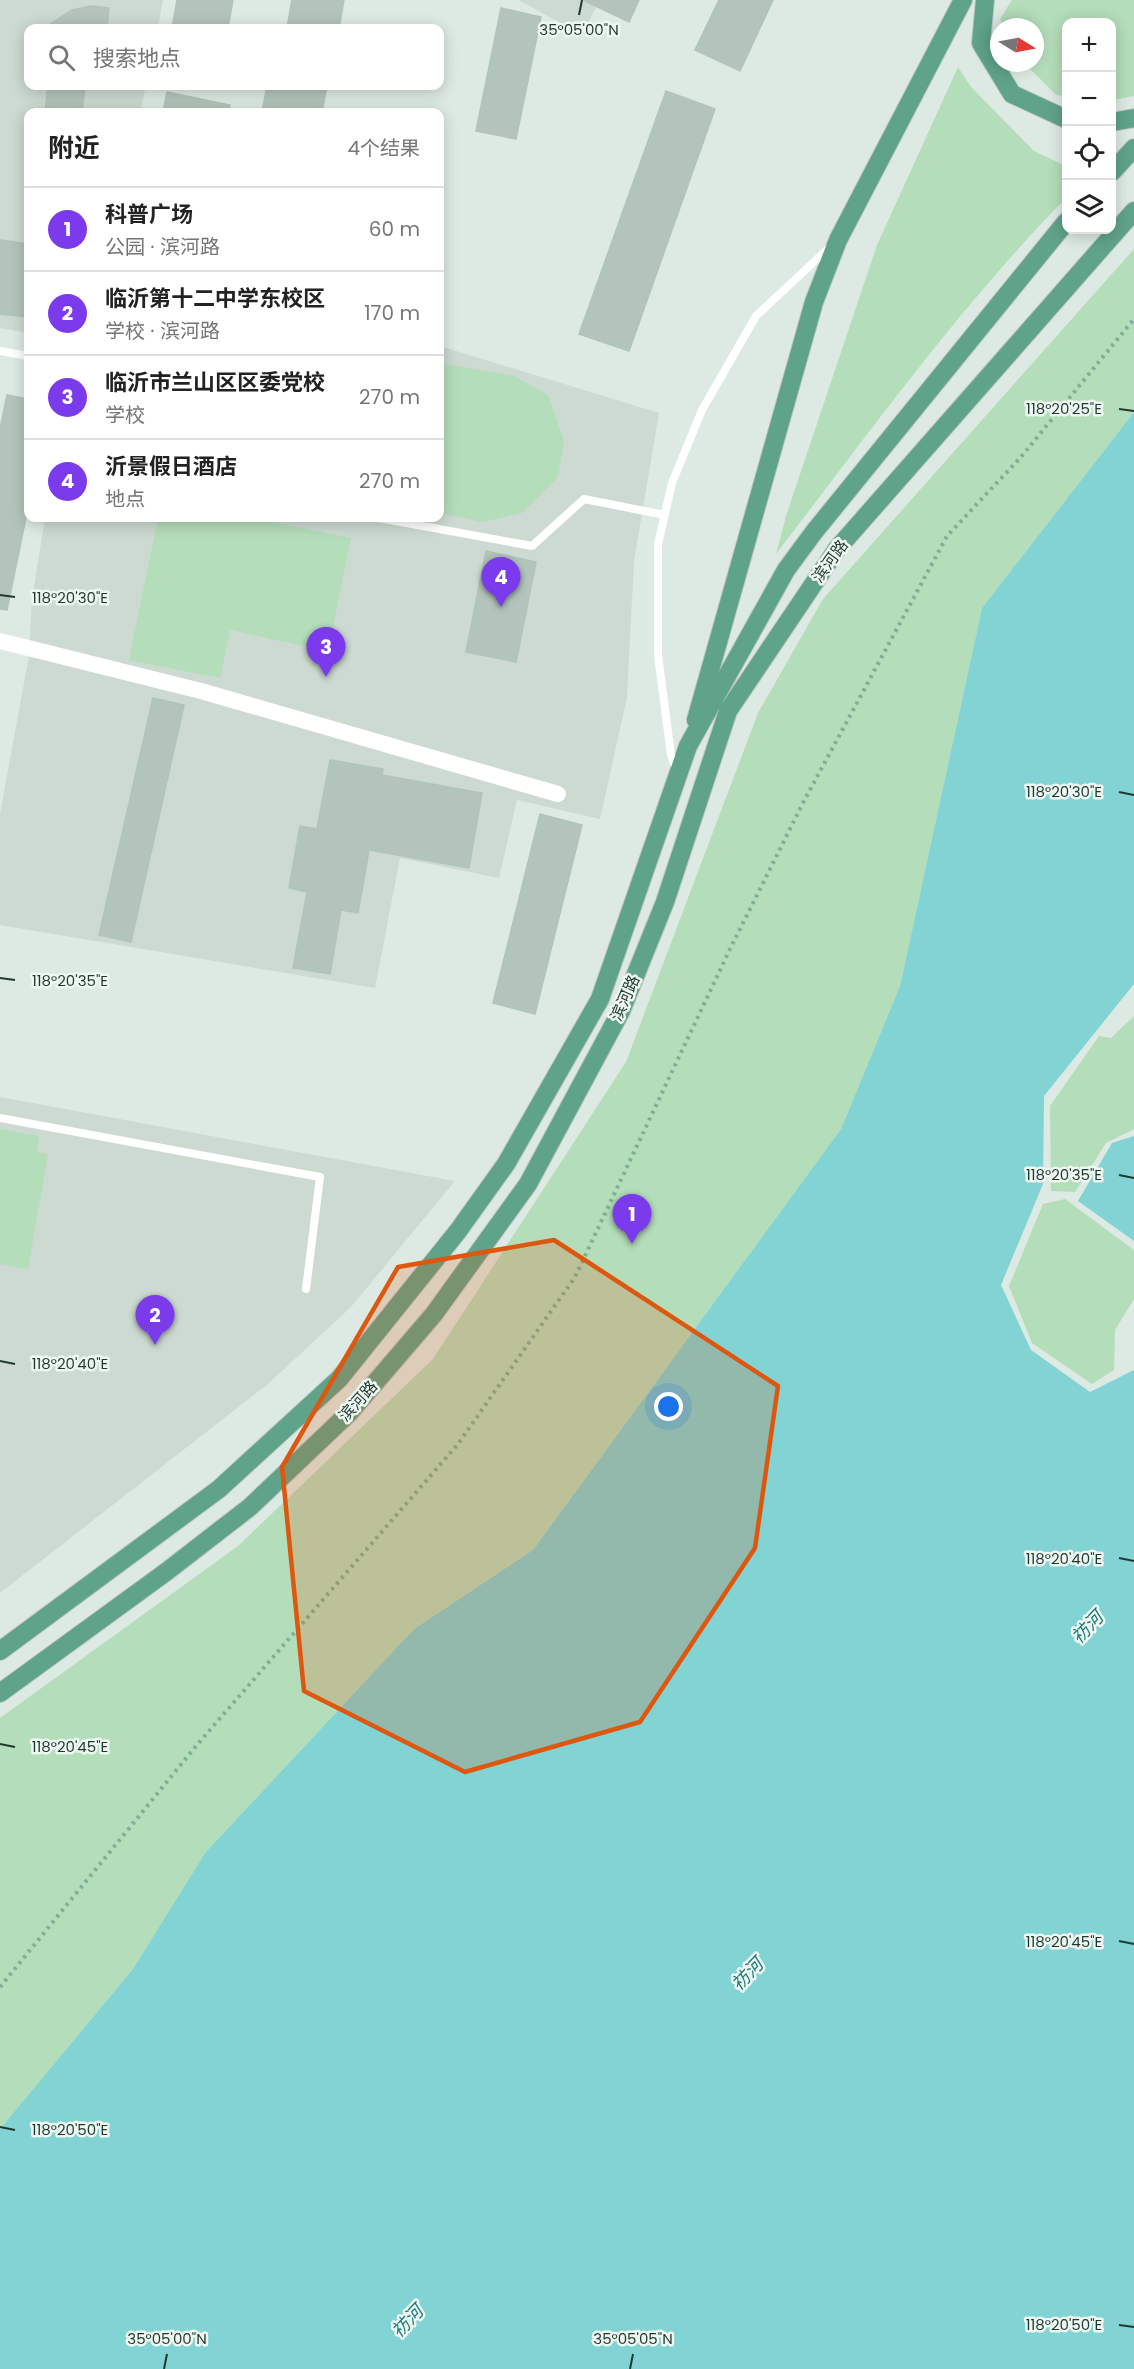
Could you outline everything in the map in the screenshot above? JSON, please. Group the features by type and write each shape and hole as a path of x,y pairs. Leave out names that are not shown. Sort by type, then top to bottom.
{"main road":[{"path":"688,746 814,302 838,240 963,0"},
{"path":"985,0 981,42 1012,94 1062,117"},
{"path":"1116,121 1134,118"},
{"path":"1116,168 1134,148"},
{"name":"滨河路","path":"0,1693 166,1572 250,1507 350,1412 434,1314 528,1184 621,1011 664,902 729,711 837,549 1127,224 1134,211"},
{"name":"滨河路","path":"0,1651 219,1489 339,1380 458,1231 506,1164 600,999 688,746 730,676 786,570 1062,227"}],"street":[{"path":"0,641 201,691 558,794"}],"lane":[{"path":"678,776 671,755 658,655 658,544 672,483 702,410 756,316 838,240"},
{"path":"0,351 24,355"},
{"path":"401,522 532,546 584,498 665,515"},
{"path":"0,1118 320,1177 306,1289"}],"path":[{"path":"0,1987 196,1746 458,1444 575,1277 730,949 804,801 947,536 1021,457 1134,319"}],"highlighted area":[{"path":"554,1240 778,1386 755,1548 640,1722 465,1772 304,1691 282,1467 398,1267"}],"shaded area":[{"path":"0,0 163,0 159,24 24,24 24,90 145,90 141,108 24,108 24,332 0,328"},
{"path":"518,0 599,0 583,35"},
{"path":"444,347 659,413 634,561 627,697 600,819 517,800 499,878 400,858 375,988 0,925 0,814 29,656 32,599 44,522 444,522"},
{"path":"0,1097 455,1181 351,1307 269,1383 0,1593"}],"green space":[{"path":"1012,0 1134,0 1134,96 1116,99 1116,18 1062,18 1062,96 1056,95 1033,72 1044,72 1044,18 1001,18"},
{"path":"958,67 971,87 1034,151 1062,164 1062,202 952,327 776,554 786,516 877,245"},
{"path":"1134,249 1134,412 982,608 900,986 841,1129 533,1550 414,1629 205,1853 133,1969 0,2129 0,1718 238,1546 433,1359 626,1062 758,713 823,599"},
{"path":"444,364 514,376 548,395 564,441 558,477 522,513 482,522 444,514"},
{"path":"157,522 273,522 351,538 328,651 230,630 220,678 129,660"},
{"path":"1134,1016 1134,1129 1106,1143 1075,1192 1051,1191 1050,1106 1099,1036 1111,1038"},
{"path":"0,1129 39,1136 37,1152 48,1154 28,1269 0,1264"},
{"path":"1065,1199 1134,1250 1134,1299 1115,1330 1114,1370 1092,1384 1032,1343 1009,1286 1043,1204"}],"water":[{"name":"祊河","path":"1134,412 1134,984 1044,1096 1043,1184 1001,1285 1031,1350 1090,1392 1134,1370 1134,2369 0,2369 0,2129 133,1969 205,1853 414,1629 533,1550 841,1129 900,986 982,608"},
{"path":"1134,1136 1134,1241 1078,1201 1112,1143"}],"building":[{"path":"177,0 233,0 229,24 173,24"},
{"path":"292,0 344,0 340,24 288,24"},
{"path":"583,0 639,0 629,22"},
{"path":"719,0 773,0 740,71 695,50"},
{"path":"91,6 109,8 107,24 50,24 72,10"},
{"path":"501,8 541,17 516,139 476,131"},
{"path":"48,90 85,90 82,108 45,108"},
{"path":"266,90 326,90 323,108 263,108"},
{"path":"666,91 715,109 629,351 579,334"},
{"path":"167,92 230,105 230,108 164,108"},
{"path":"0,240 24,243 24,317 0,314"},
{"path":"7,395 24,398 25,522 7,610 0,609 0,429"},
{"path":"486,551 536,562 516,662 466,652"},
{"path":"153,698 184,705 131,942 99,935"},
{"path":"330,760 383,769 382,775 482,793 469,868 369,850 358,913 341,910 330,974 293,968 307,892 289,888 300,826 317,829"},
{"path":"540,814 582,825 535,1014 493,1003"}],"place":[{"name":"沂景假日酒店","path":"501,607"},
{"name":"临沂市兰山区区委党校","path":"326,677"},
{"name":"科普广场","path":"632,1244"},
{"name":"临沂第十二中学东校区","path":"155,1345"}]}
